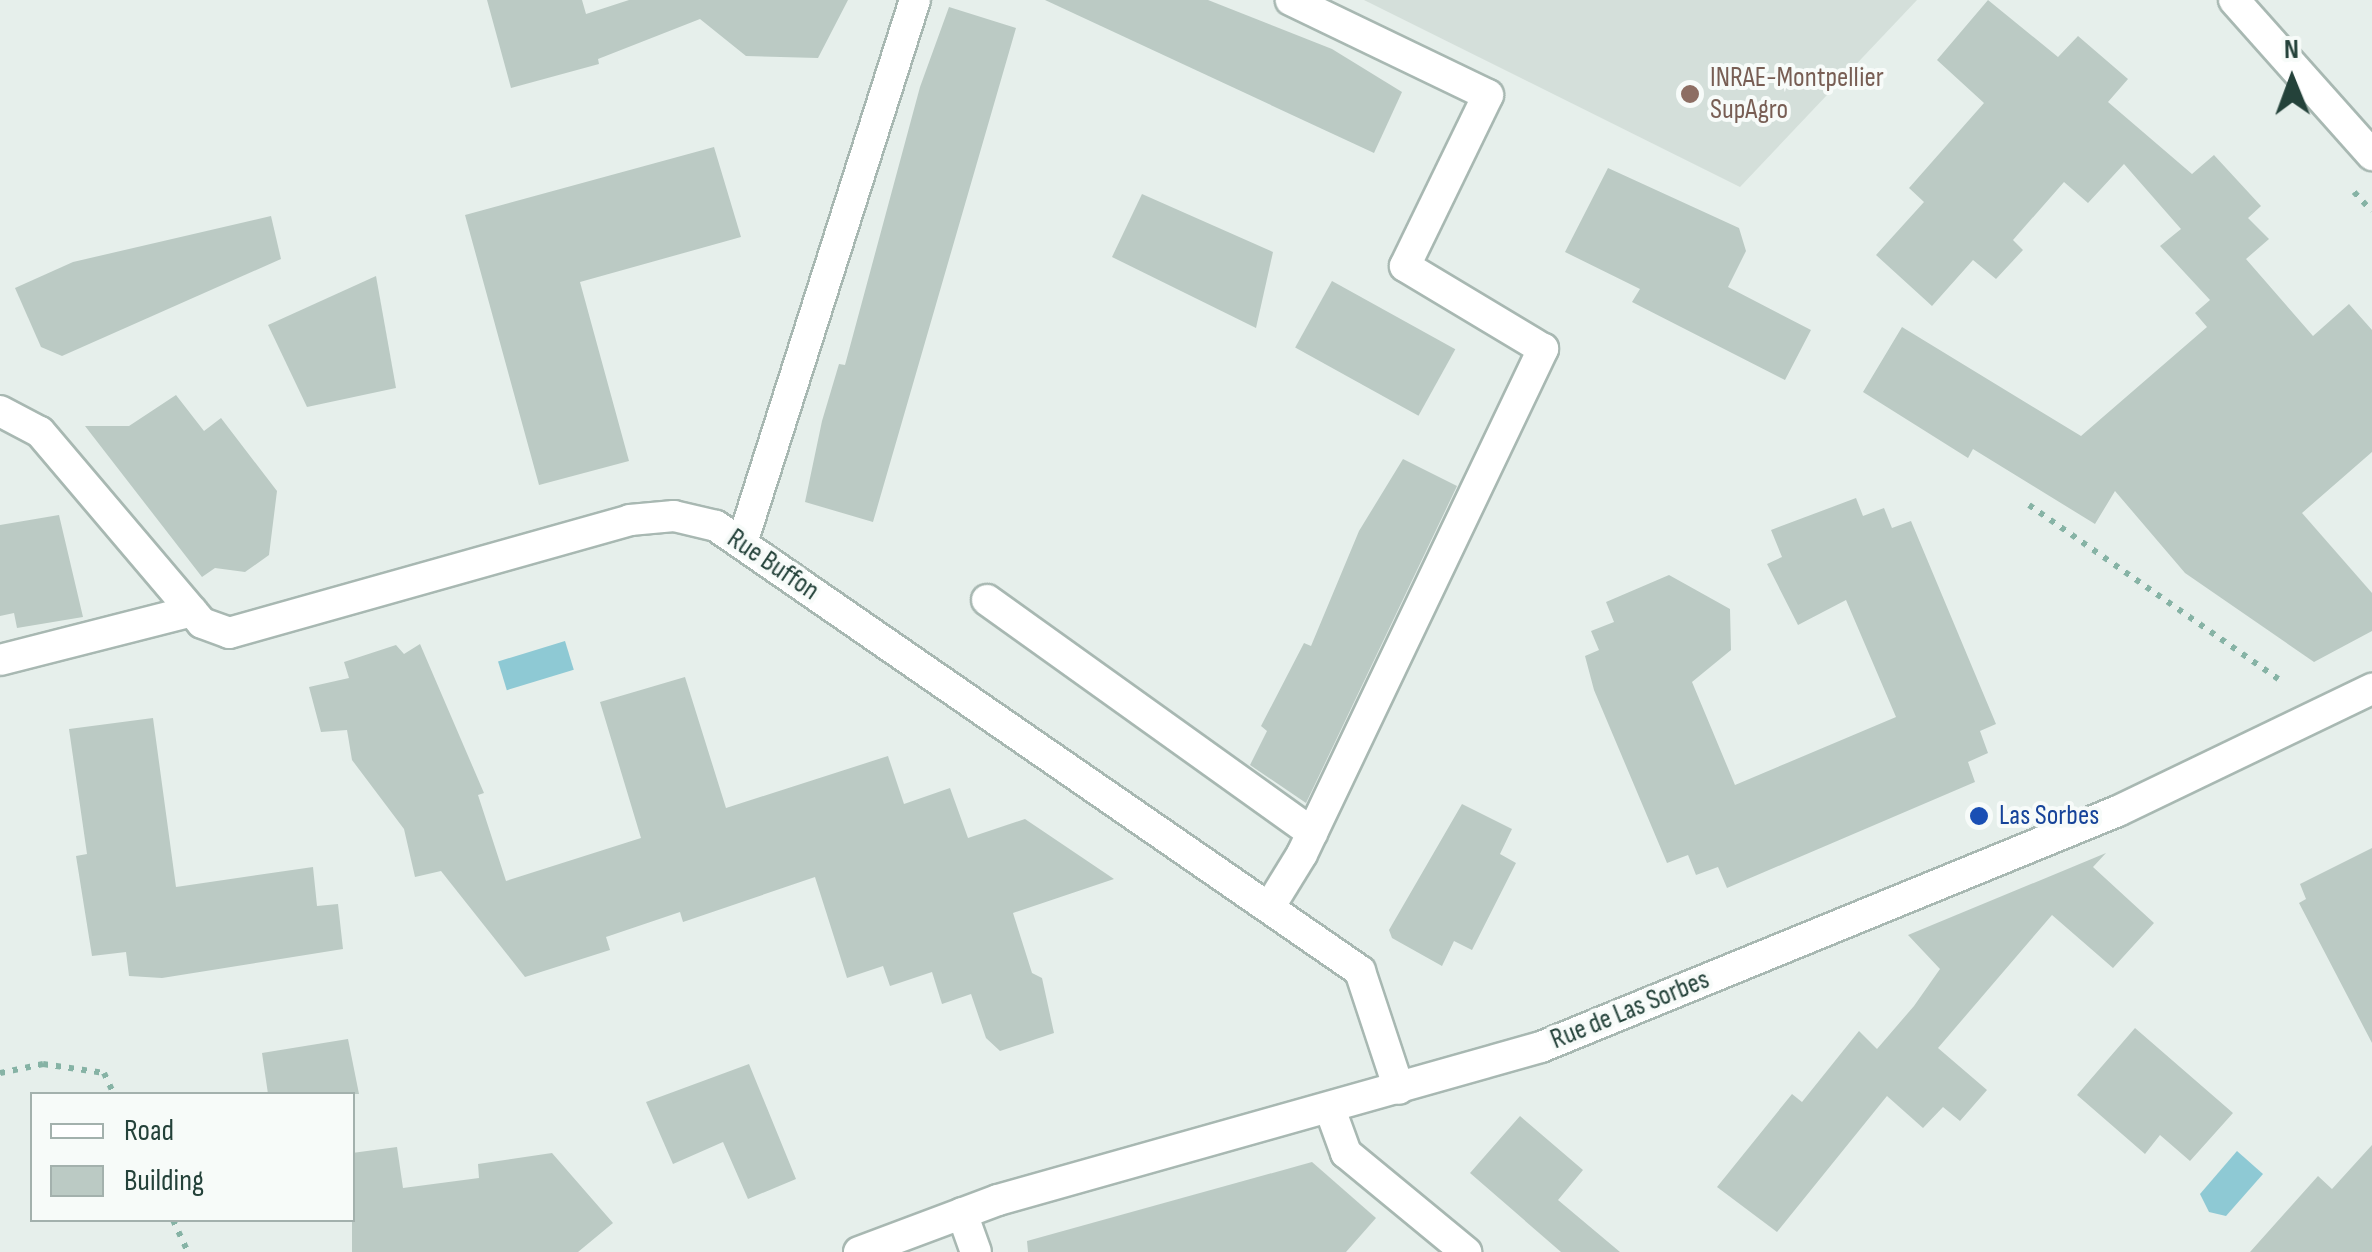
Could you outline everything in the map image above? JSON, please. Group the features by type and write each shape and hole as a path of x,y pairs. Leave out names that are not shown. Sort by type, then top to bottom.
{"street":[{"path":"742,543 915,0"},
{"path":"1270,906 1312,833 1543,349 1405,266 1488,95 1291,0"},
{"path":"2234,0 2372,155"},
{"name":"Rue Buffon","path":"0,410 40,432 74,466 202,623 228,632 630,520 674,516 716,526 1360,971 1400,1089"},
{"path":"987,600 1312,833"},
{"path":"0,660 192,611"},
{"name":"Rue de Las Sorbes","path":"858,1252 962,1213 1542,1047 2101,818 2372,689"},
{"path":"1330,1109 1346,1153 1466,1252"},
{"path":"962,1213 976,1252"}],"path":[{"path":"2029,504 2278,679"},
{"path":"0,1073 43,1064 104,1073 113,1092"},
{"path":"174,1222 188,1252"}],"shaded area":[{"name":"INRAE-Montpellier SupAgro","path":"1364,0 1917,0 1740,187"}],"water":[{"path":"565,641 574,670 507,690 498,661"},
{"path":"2237,1151 2263,1174 2226,1216 2209,1212 2200,1194"}],"building":[{"path":"487,0 582,0 586,14 629,0 848,0 818,58 746,56 700,19 598,59 599,64 511,88"},
{"path":"1045,0 1208,0 1332,49 1402,92 1374,153"},
{"path":"1988,0 2058,57 2078,36 2128,79 2108,102 2192,174 2214,155 2261,206 2248,218 2269,239 2246,259 2313,336 2349,304 2372,330 2372,452 2302,513 2372,593 2372,631 2314,662 2185,573 2115,491 2095,524 1973,449 1968,458 1863,392 1902,327 2081,436 2207,327 2195,313 2210,300 2160,246 2181,229 2124,164 2088,203 2064,182 2013,240 2023,250 1996,279 1973,260 1932,306 1876,255 1924,202 1909,188 1984,103 1937,60"},
{"path":"949,7 1016,28 873,522 805,502 822,421 839,364 845,365 920,87"},
{"path":"714,147 741,237 580,282 629,461 539,485 465,215"},
{"path":"1608,168 1739,228 1746,251 1728,287 1811,330 1785,380 1632,302 1640,289 1565,252"},
{"path":"1142,194 1273,252 1256,328 1112,257"},
{"path":"271,216 281,259 62,356 41,347 15,288 73,262"},
{"path":"376,276 396,388 307,407 268,325"},
{"path":"1332,281 1455,349 1418,416 1295,347"},
{"path":"176,395 204,431 221,418 277,491 269,555 245,572 215,568 202,577 85,426 129,426"},
{"path":"1403,459 1457,486 1306,803 1250,765 1267,731 1261,726 1304,643 1311,646 1359,531"},
{"path":"1856,498 1863,516 1884,508 1892,528 1911,521 1996,724 1980,731 1988,753 1968,762 1975,782 1727,888 1718,867 1696,875 1688,855 1667,863 1594,690 1585,656 1599,650 1591,631 1614,622 1606,602 1669,575 1730,609 1731,650 1692,682 1735,785 1896,717 1846,600 1798,625 1767,564 1782,557 1771,530"},
{"path":"59,515 83,617 17,628 14,613 0,616 0,525"},
{"path":"420,644 484,793 478,795 506,881 641,838 600,702 685,677 726,808 888,756 904,804 950,788 968,838 1025,819 1114,879 1013,913 1032,973 1042,978 1054,1033 1000,1051 986,1038 971,994 942,1004 932,972 890,986 883,966 847,978 815,877 683,922 680,912 606,937 610,950 525,977 441,871 415,877 404,829 352,760 347,730 321,732 309,687 349,678 344,662 396,645 404,654"},
{"path":"153,718 176,887 313,867 317,906 338,904 343,949 162,978 129,976 126,952 92,956 76,856 87,854 69,729"},
{"path":"1462,804 1512,829 1500,854 1516,863 1472,950 1454,941 1442,966 1392,938 1389,930"},
{"path":"2372,848 2372,1043 2299,903 2306,899 2300,884"},
{"path":"2106,853 2093,867 2154,923 2113,968 2052,915 1938,1048 1987,1090 1960,1121 1943,1107 1923,1128 1887,1096 1777,1232 1717,1187 1792,1094 1802,1102 1859,1031 1877,1049 1914,1006 1940,969 1908,935"},
{"path":"2135,1028 2233,1113 2190,1161 2160,1135 2145,1154 2077,1095"},
{"path":"348,1039 359,1094 268,1092 262,1053"},
{"path":"749,1064 796,1179 748,1199 723,1142 673,1164 646,1102"},
{"path":"1520,1116 1583,1170 1558,1200 1620,1252 1561,1252 1470,1173"},
{"path":"2372,1145 2372,1252 2250,1252 2318,1176 2332,1189"},
{"path":"397,1147 403,1188 479,1178 478,1164 552,1153 613,1223 578,1252 352,1252 355,1153"},
{"path":"1312,1162 1376,1218 1346,1252 1028,1252 1027,1241"}],"place":[{"name":"INRAE-Montpellier SupAgro","path":"1690,94"},
{"name":"Las Sorbes","path":"1979,816"}]}
